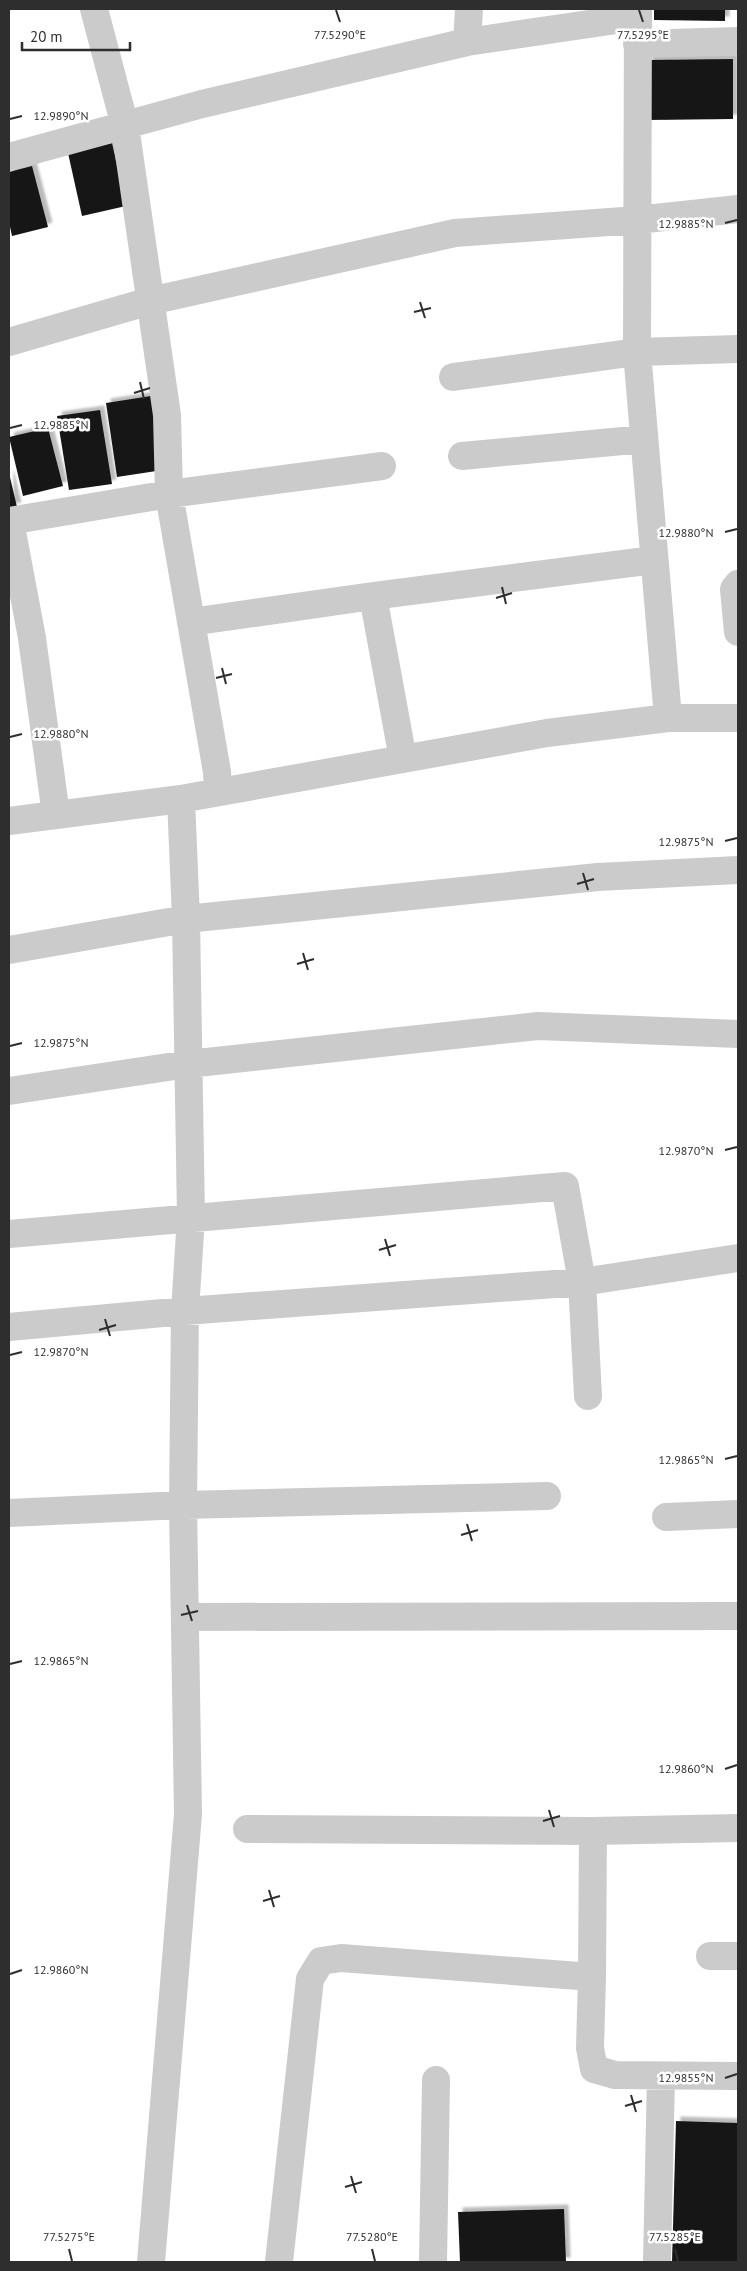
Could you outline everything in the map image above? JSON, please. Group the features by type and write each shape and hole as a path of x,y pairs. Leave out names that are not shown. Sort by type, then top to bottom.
{"street":[{"path":"94,9 125,126 167,415 170,494 217,772 218,792"},
{"path":"467,42 469,9"},
{"path":"9,157 202,104 467,42 638,13 636,352 668,718"},
{"path":"637,44 738,41"},
{"path":"9,342 150,301 455,233 637,220 738,209"},
{"path":"453,376 636,352 738,349"},
{"path":"462,456 644,439"},
{"path":"56,815 32,638 10,521 170,494 382,466"},
{"path":"191,622 373,596 654,560"},
{"path":"738,584 734,588 738,632"},
{"path":"373,596 403,759"},
{"path":"9,821 181,799 547,733 668,718 738,718"},
{"path":"151,2262 188,1814 183,1505 185,1311 191,1217 186,919 181,799"},
{"path":"9,950 186,919 598,877 738,870"},
{"path":"9,1091 188,1064 538,1026 738,1034"},
{"path":"9,1234 565,1186 582,1282 588,1396"},
{"path":"9,1326 582,1282 738,1258"},
{"path":"9,1513 183,1505 547,1496"},
{"path":"666,1517 738,1514"},
{"path":"185,1618 738,1616"},
{"path":"247,1829 593,1831 738,1828"},
{"path":"593,1831 590,2048 594,2069 615,2075 738,2076"},
{"path":"710,1956 738,1956"},
{"path":"279,2262 310,1979 322,1961 341,1958 592,1977"},
{"path":"657,2262 661,2076"},
{"path":"433,2262 436,2080"}],"building":[{"path":"654,9 725,9 725,21 654,20"},
{"path":"733,59 733,119 648,120 648,60"},
{"path":"112,143 126,206 82,216 68,153"},
{"path":"32,166 48,227 12,236 9,222 9,172"},
{"path":"151,396 163,470 117,477 106,403"},
{"path":"100,410 112,484 69,490 57,416"},
{"path":"48,428 63,486 23,496 9,437"},
{"path":"9,473 17,507 9,508"},
{"path":"676,2121 738,2123 737,2262 672,2262"},
{"path":"564,2209 566,2262 460,2262 458,2212"}]}
